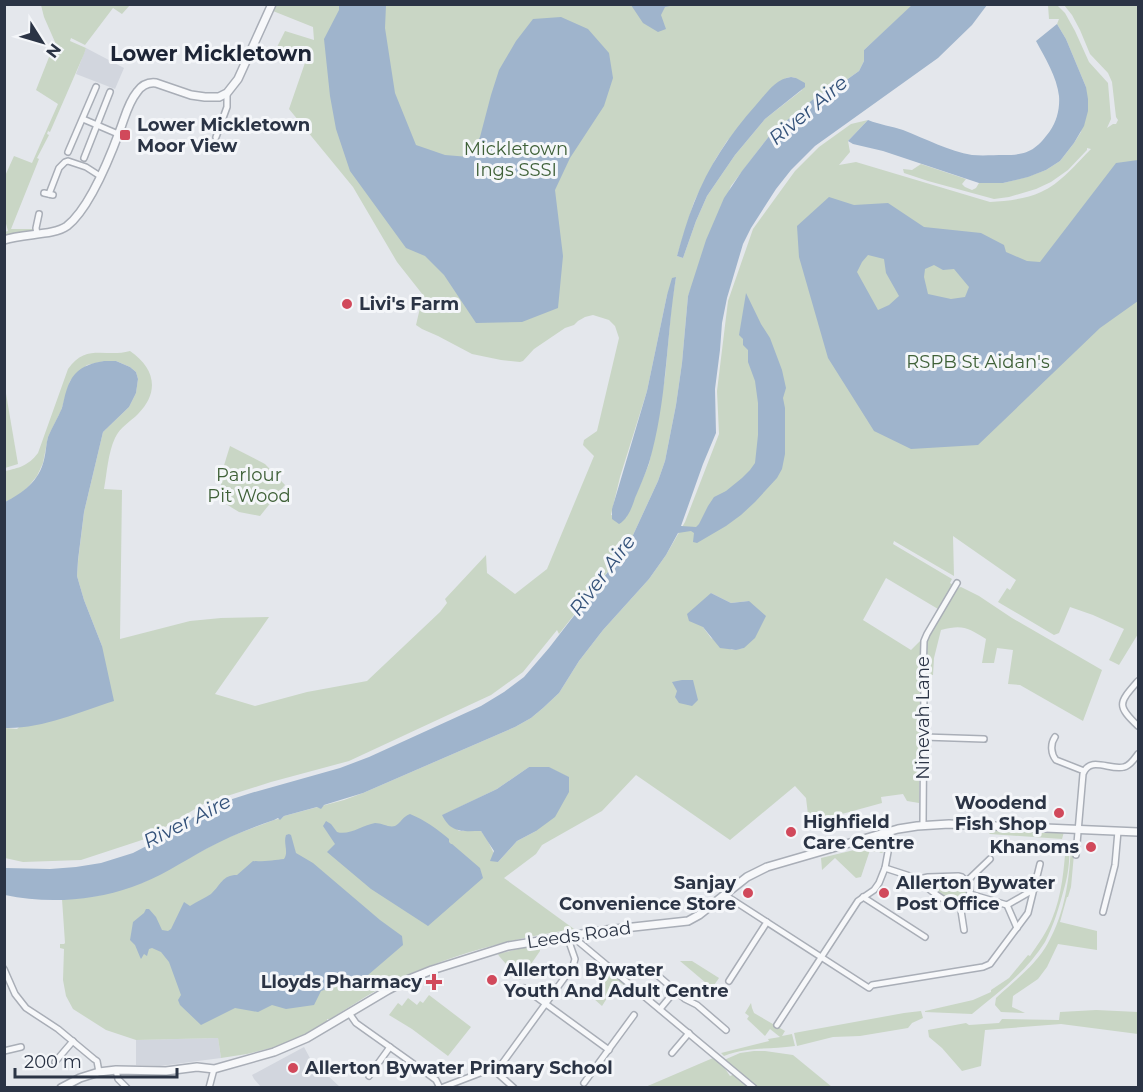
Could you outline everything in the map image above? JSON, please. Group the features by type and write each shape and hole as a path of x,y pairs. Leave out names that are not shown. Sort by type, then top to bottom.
{"street":[{"path":"4,240 16,236 55,232 69,224 100,177 133,98 137,91 146,84 156,83 206,98 219,97 227,93 238,79 272,4"},
{"path":"68,152 96,87"},
{"path":"84,158 110,92"},
{"path":"216,137 227,107 227,93"},
{"path":"83,119 118,134"},
{"path":"49,194 59,168 68,161 86,167 100,177"},
{"path":"37,234 39,214"},
{"name":"Ninevah Lane","path":"923,825 924,641 957,583"},
{"path":"1138,681 1125,696 1123,703 1126,714 1138,726"},
{"path":"924,737 984,738"},
{"path":"1055,737 1052,743 1052,753 1056,760 1084,771"},
{"path":"1076,855 1084,771 1091,765 1124,767 1138,754"},
{"name":"Leeds Road","path":"61,1088 80,1078 99,1072 166,1071 202,1067 214,1069 263,1055 307,1038 388,990 432,970 508,946 570,935 688,921 747,877 767,867 903,828 949,824 1138,832"},
{"path":"1103,912 1116,859 1118,831"},
{"path":"777,1025 858,901 877,887 885,868 888,852 885,833"},
{"path":"967,881 990,859"},
{"path":"725,895 869,988 990,964 1028,913 1040,864"},
{"path":"885,868 920,879 958,876 967,881 970,894 960,904 949,902 920,879"},
{"path":"970,894 1007,905 1033,890"},
{"path":"863,897 925,938"},
{"path":"960,904 964,930"},
{"path":"1007,905 1017,928"},
{"path":"729,981 768,922"},
{"path":"496,1072 573,966 575,959 570,935"},
{"path":"570,935 754,1088"},
{"path":"4,969 22,1004 97,1061 99,1072"},
{"path":"656,974 726,1030"},
{"path":"525,988 609,1050"},
{"path":"660,1009 675,991"},
{"path":"349,1013 356,1023 436,1080 440,1088 484,1070 496,1072 514,1088"},
{"path":"584,1083 634,1014"},
{"path":"714,1031 720,1025"},
{"path":"672,1053 689,1033"},
{"path":"55,1062 73,1041"},
{"path":"4,1051 21,1047"},
{"path":"369,1076 390,1047"},
{"path":"209,1088 214,1069"},
{"path":"116,1070 118,1079 127,1088"}],"shaded area":[{"path":"86,48 124,68 115,89 76,74"},
{"path":"218,1038 221,1058 160,1066 136,1065 136,1040"},
{"name":"Allerton Bywater Primary School","path":"304,1047 311,1060 340,1087 261,1087 254,1079 252,1075"}],"green space":[{"path":"41,5 130,5 122,14 113,8 85,45 71,38 70,41 86,48 50,132 48,131 49,135 37,158 39,159 11,229 34,229 5,237 4,232 8,231 5,220 5,176 14,156 32,163 58,104 36,90 55,42"},
{"name":"Mickletown Ings SSSI","path":"276,5 913,5 864,50 864,61 859,71 826,91 780,126 770,135 731,186 688,296 676,405 665,461 658,481 628,546 559,634 557,630 523,672 491,695 349,761 205,803 145,839 81,860 23,862 5,858 5,728 17,729 102,646 77,576 84,512 103,432 129,407 136,393 138,379 136,372 116,361 105,361 87,365 70,381 61,411 48,437 43,463 37,476 18,496 5,502 5,471 23,466 38,453 68,369 82,356 130,351 145,365 152,381 150,397 145,406 115,438 109,456 104,489 122,490 120,639 190,621 269,617 215,694 255,706 307,692 367,681 440,612 447,603 445,599 486,555 487,573 515,594 547,569 594,456 583,445 584,440 597,431 619,338 615,326 609,320 593,315 585,317 534,349 520,362 472,354 416,325 423,295 397,262 353,187 289,109 307,57 290,48 287,53 277,47 285,31 314,40 313,27 273,11","holes":["786,78 796,78 802,90 765,119 735,155 707,196 683,258 677,256 694,202 727,141","676,277 665,377 649,464 626,518 611,515 620,477 647,391 667,295"]},
{"name":"RSPB St Aidan's","path":"1048,5 1057,5 1065,13 1089,62 1108,83 1111,119 1107,128 1116,124 1118,120 1112,82 1108,73 1090,54 1080,30 1064,5 1138,5 1138,634 1119,665 1109,660 1124,629 1070,607 1059,633 1054,635 998,602 1007,588 1010,590 1016,580 953,536 954,576 894,541 893,544 952,579 950,583 953,585 938,609 886,578 863,620 911,650 921,640 919,803 907,801 903,794 881,797 882,803 809,823 806,798 795,786 730,840 636,775 602,811 542,845 536,854 504,878 574,929 486,948 422,969 365,997 298,1038 247,1054 221,1058 218,1038 136,1040 106,1030 73,1009 66,996 63,980 64,949 60,948 60,944 65,943 62,899 97,896 144,882 226,838 284,816 363,793 515,727 531,718 559,693 579,661 603,630 649,579 685,522 719,434 717,391 728,301 753,229 795,171 819,147 851,124 868,120 848,141 850,152 839,165 856,162 990,202 1023,198 1055,184 1091,149 1087,148 1068,170 1051,182 1036,189 994,199 928,181 904,173 903,169 912,170 921,164 966,179 962,184 972,190 979,183 1003,183 1027,177 1046,170 1060,161 1081,132 1086,87 1066,39 1057,24 1059,19 1049,19","holes":["711,593 731,603 749,601 744,648 732,650 711,638 703,627","529,767 536,831 517,841 498,862 481,831 459,831 443,815 497,789"]},
{"path":"4,382 18,464 5,468 4,468"},
{"name":"Parlour Pit Wood","path":"230,446 265,464 285,485 260,516 239,512 221,501 221,475"},
{"path":"961,587 1102,670 1083,721 1020,685 1008,684 1013,650 997,648 994,663 982,663 986,639 965,628 955,627 941,630 934,658 933,675 925,675 926,640 957,588"},
{"path":"983,828 1064,832 1062,839 990,834"},
{"path":"883,843 884,852 870,850 861,877 856,878 835,858 822,870 821,858"},
{"path":"1066,843 1069,848 1069,866 1058,909 1045,942 1030,963 972,1014 925,1012 973,1000 991,992 1009,978 1028,955 1030,956 1048,929 1058,901"},
{"path":"1071,843 1075,843 1071,887 1060,922 1097,931 1097,950 1058,944 1047,967 1038,979 1013,996 1012,1007 1025,1013 1001,1012 995,1005 996,998 1043,951 1059,920 1066,894"},
{"path":"958,878 965,883 968,891 966,898 959,902 946,898 926,883 929,879"},
{"path":"539,944 540,951 520,980 498,954"},
{"path":"680,961 692,961 719,978 712,988"},
{"path":"609,970 635,992 618,981 602,1006 592,994"},
{"path":"429,995 471,1027 448,1056 389,1015 398,1003 402,1006 408,998 417,1005 420,1001 423,1003"},
{"path":"751,1003 754,1013 785,1031 782,1036 792,1034 795,1046 751,1049 724,1056 721,1053 780,1037 770,1029 765,1036 747,1019 749,1016 745,1013"},
{"path":"1096,1010 1138,1012 1138,1034 1061,1024 985,1030 981,1066 962,1071 929,1037 928,1030 966,1023 969,1025 999,1023 1002,1019 1059,1020 1060,1012"},
{"path":"921,1011 923,1018 912,1023 908,1028 860,1036 833,1037 797,1046 794,1033 904,1013"},
{"path":"697,1044 720,1061 730,1076 735,1074 724,1060 740,1053 765,1051 793,1055 832,1087 643,1088 713,1058"}],"water":[{"name":"River Aire","path":"913,4 987,5 972,25 938,58 815,146 776,189 743,244 722,323 715,389 716,433 681,526 696,527 714,497 742,478 755,463 758,403 755,381 748,362 748,350 739,335 746,293 770,338 786,388 783,398 785,454 782,469 777,478 755,502 726,526 697,543 693,542 694,533 691,531 678,533 649,579 603,630 579,661 559,693 531,718 515,727 363,793 324,805 321,809 317,807 284,816 280,820 278,818 240,833 161,874 117,892 69,900 37,900 5,895 5,868 76,867 101,863 133,853 223,802 340,768 369,757 481,706 524,677 628,546 658,481 665,461 676,405 688,296 706,240 724,198 770,135 816,97 859,71 864,61 864,50"},
{"path":"339,5 386,5 385,28 395,93 416,145 445,155 469,157 480,137 499,70 516,41 533,19 561,17 588,29 609,53 613,78 604,106 570,158 555,190 563,256 558,308 522,322 476,323 444,275 425,256 406,248 350,171 336,129 324,39 339,10"},
{"path":"631,5 675,5 665,7 661,15 666,29 658,32 643,23"},
{"path":"1057,24 1066,39 1086,87 1088,111 1084,126 1074,143 1060,161 1046,170 1003,183 979,183 848,141 868,120 972,155 1012,155 1031,150 1050,131 1058,114 1059,96 1056,82 1036,41"},
{"path":"791,77 805,83 805,87 765,119 735,155 707,196 683,258 677,256 694,203 720,151 767,92 780,81"},
{"path":"1138,160 1138,301 1100,328 978,445 911,449 874,431 828,358 799,257 797,226 829,197 854,205 888,203 924,227 981,233 1004,245 1006,252 1027,261 1040,262 1116,163","holes":["868,255 884,259 886,273 899,296 889,305 878,310 857,272","934,265 943,270 954,269 969,287 965,297 951,299 928,294 924,277 925,269"]},
{"path":"676,277 663,394 655,440 631,509 619,524 612,519 612,509 647,391 667,295 672,278"},
{"path":"104,361 116,361 130,367 136,372 138,379 136,393 129,407 103,432 84,512 78,560 77,576 102,646 114,701 47,723 5,728 5,502 24,490 42,467 48,437 62,408 72,378 85,366"},
{"path":"711,593 731,603 749,601 766,616 755,638 744,648 736,650 720,648 703,627 689,621 687,614"},
{"path":"693,680 698,700 692,706 679,703 675,697 677,691 672,682"},
{"path":"529,767 549,767 569,777 569,792 555,817 517,841 498,862 490,861 494,851 481,831 458,830 450,826 442,815 497,789"},
{"path":"410,814 431,825 449,839 451,844 480,868 483,878 428,926 371,889 327,852 335,844 323,826 326,821 337,832 346,833 375,823 395,826"},
{"path":"289,834 296,853 313,863 402,936 403,945 368,975 321,991 314,1005 286,1009 272,1005 258,1012 235,1008 201,1025 180,1005 178,1000 181,995 169,962 161,952 149,949 147,956 144,954 141,959 135,945 130,940 133,922 146,909 149,909 162,930 168,931 184,902 190,906 209,896 225,879 237,875 253,861 284,859 285,838"}],"place":[{"name":"Lower Mickletown Moor View","path":"125,135"},
{"name":"Livi's Farm","path":"347,304"},
{"name":"Woodend Fish Shop","path":"1059,813"},
{"name":"Highfield Care Centre","path":"791,832"},
{"name":"Khanoms","path":"1091,847"},
{"name":"Sanjay Convenience Store","path":"748,893"},
{"name":"Allerton Bywater Post Office","path":"884,893"},
{"name":"Allerton Bywater Youth And Adult Centre","path":"492,980"},
{"name":"Lloyds Pharmacy","path":"434,982"},
{"name":"Allerton Bywater Primary School","path":"293,1068"}],"district":[{"name":"Lower Mickletown","path":"211,53"}]}
